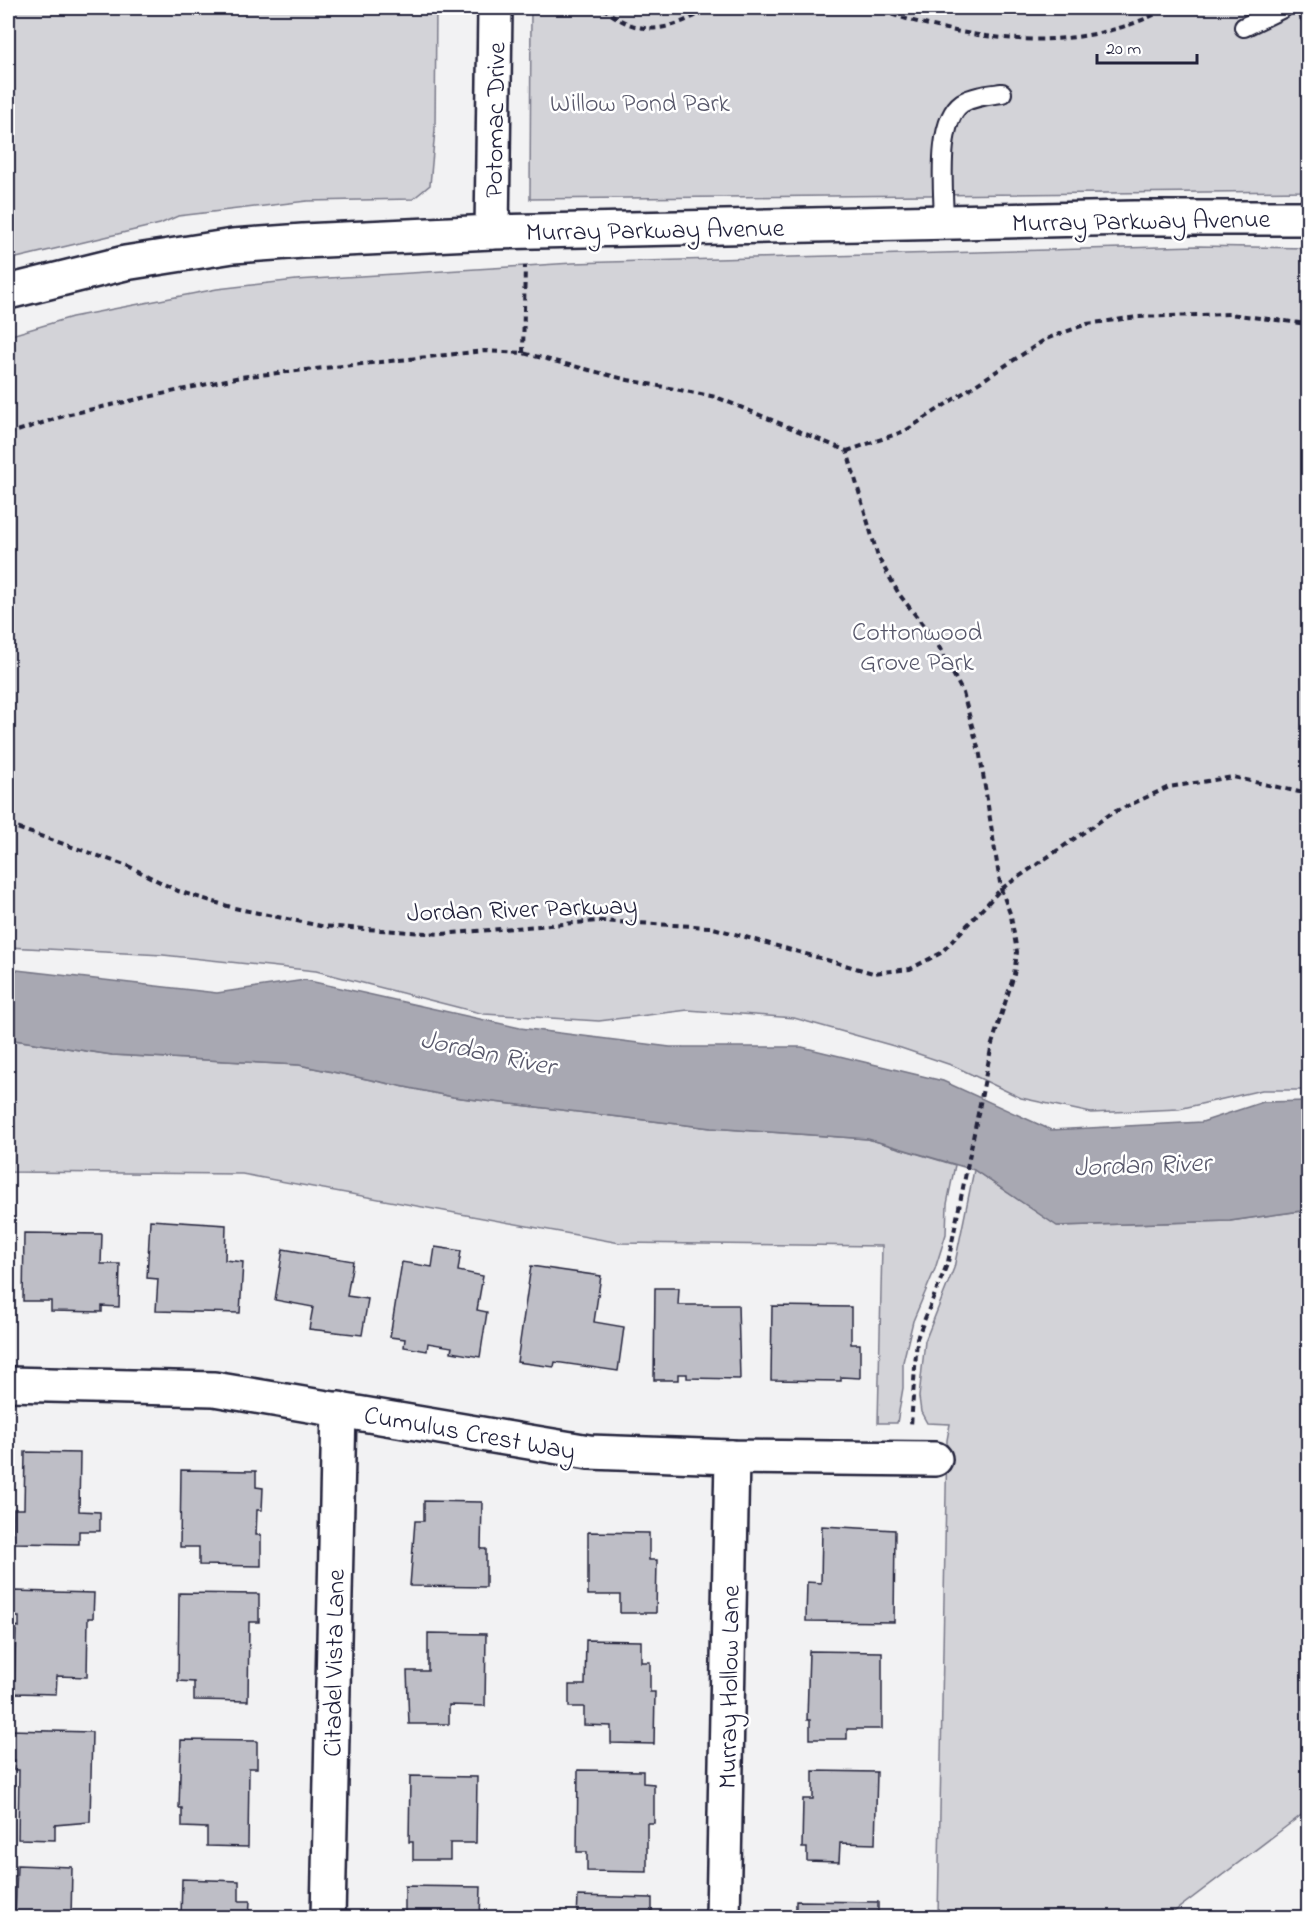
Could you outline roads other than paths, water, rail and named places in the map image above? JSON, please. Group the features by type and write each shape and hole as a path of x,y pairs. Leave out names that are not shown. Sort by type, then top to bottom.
{"street":[{"name":"Potomac Drive","path":"492,232 495,8"},
{"name":"Murray Parkway Avenue","path":"8,292 125,263 233,246 492,232 1134,218 1308,218"},
{"name":"Cumulus Crest Way","path":"8,1384 214,1389 589,1452 732,1457 934,1459"},
{"name":"Citadel Vista Lane","path":"328,1917 339,1409"},
{"name":"Murray Hollow Lane","path":"723,1917 732,1457"}],"lane":[{"path":"1244,27 1283,8"},
{"path":"1305,8 1308,13"},
{"path":"944,223 943,159 945,136 951,116 960,104 975,97 1002,93"}],"water":[{"name":"Jordan River","path":"8,969 217,993 305,980 520,1028 670,1047 802,1047 943,1081 1051,1130 1202,1122 1263,1102 1308,1101 1308,1210 1230,1221 1057,1226 974,1170 868,1139 711,1128 453,1097 299,1065 112,1055 8,1039"}],"park label":[{"name":"Willow Pond Park","path":"640,102"},
{"name":"Cottonwood Grove Park","path":"917,646"}]}
